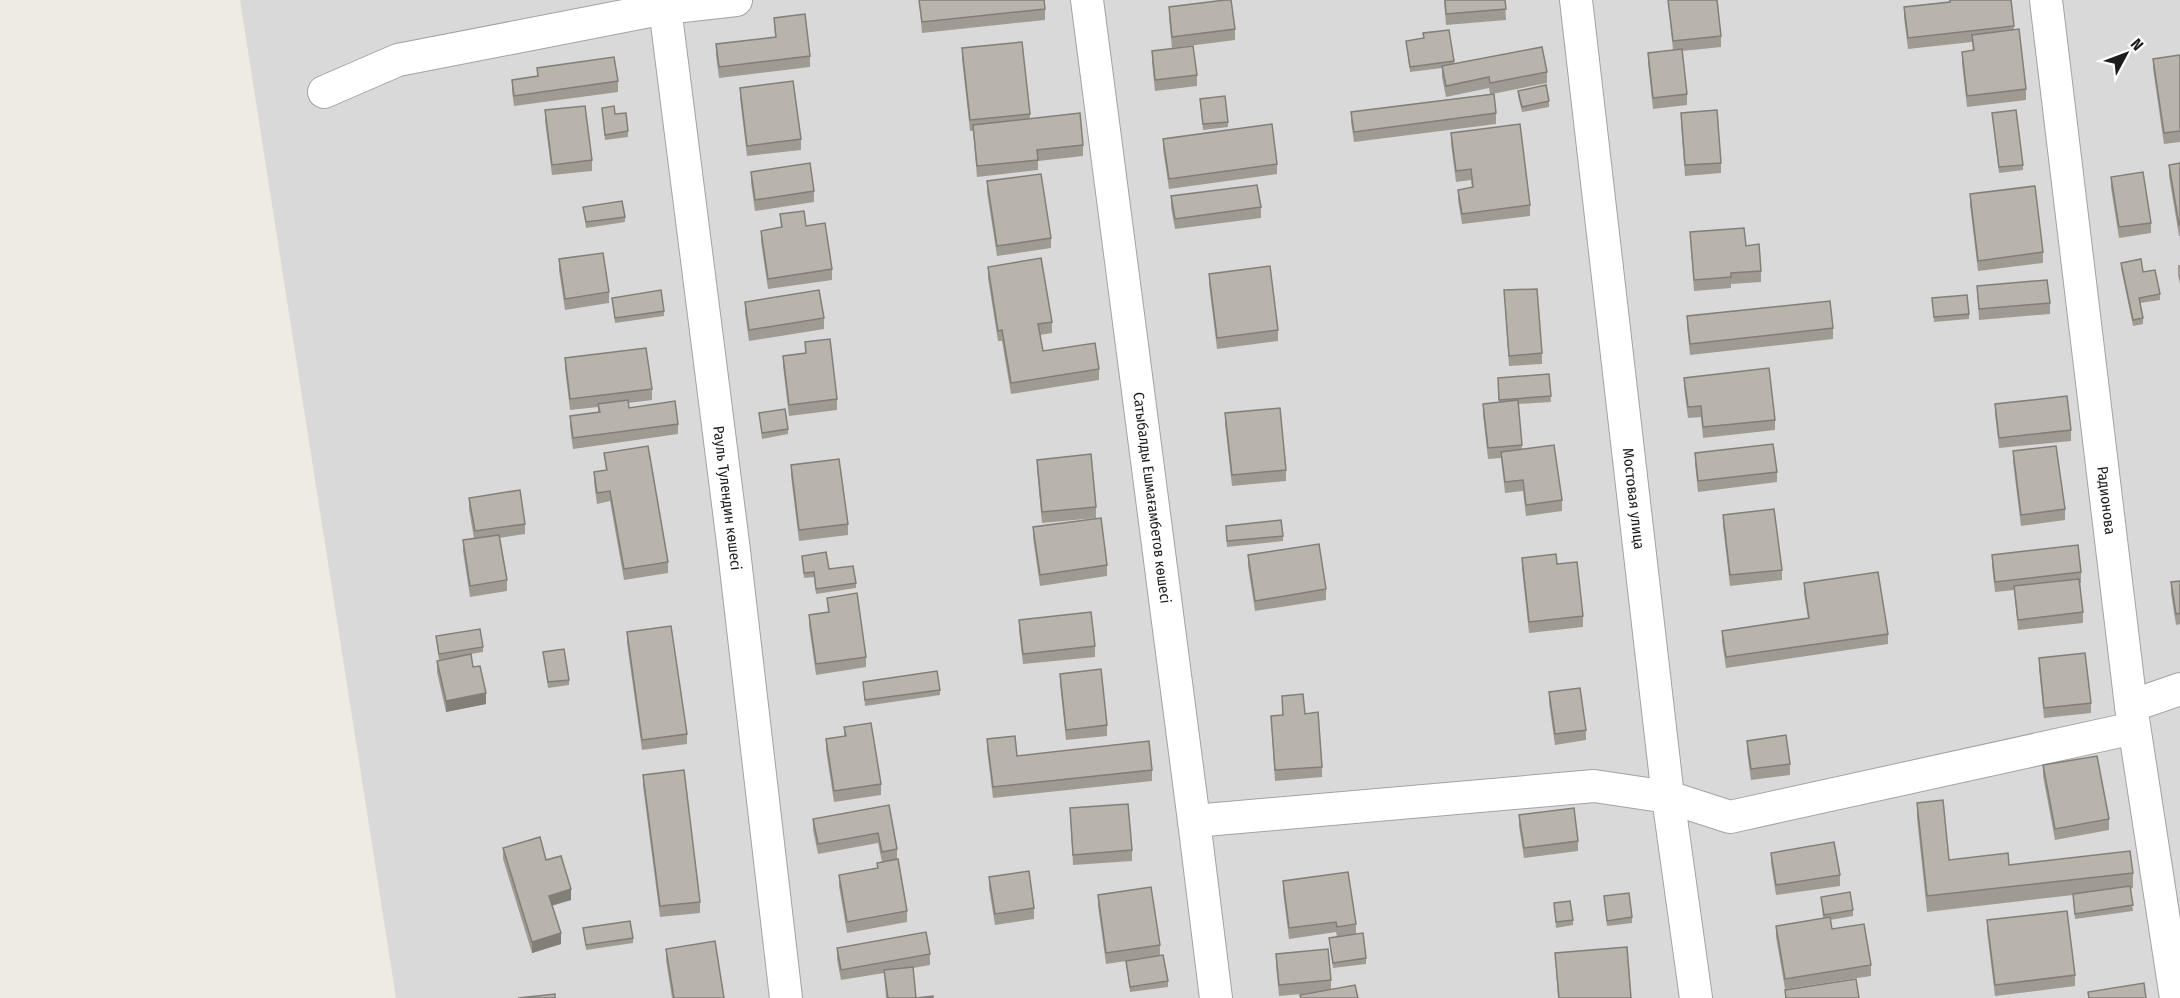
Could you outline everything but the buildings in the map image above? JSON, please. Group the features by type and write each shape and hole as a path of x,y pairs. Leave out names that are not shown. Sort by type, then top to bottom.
{"street":[{"path":"324,92 398,60 665,4 736,0"},
{"name":"Сатыбалды Ешмағамбетов көшесі","path":"1087,0 1216,998"},
{"name":"Мостовая улица","path":"1576,0 1668,797 1696,998"},
{"name":"Радионова","path":"2046,0 2132,717 2176,998"},
{"name":"Рауль Тулендин көшесі","path":"665,4 734,551 786,998"},
{"path":"1194,821 1594,786 1668,797 1730,817 2132,717 2180,689"}],"shaded area":[{"path":"240,0 2180,0 2180,998 396,998"}]}
